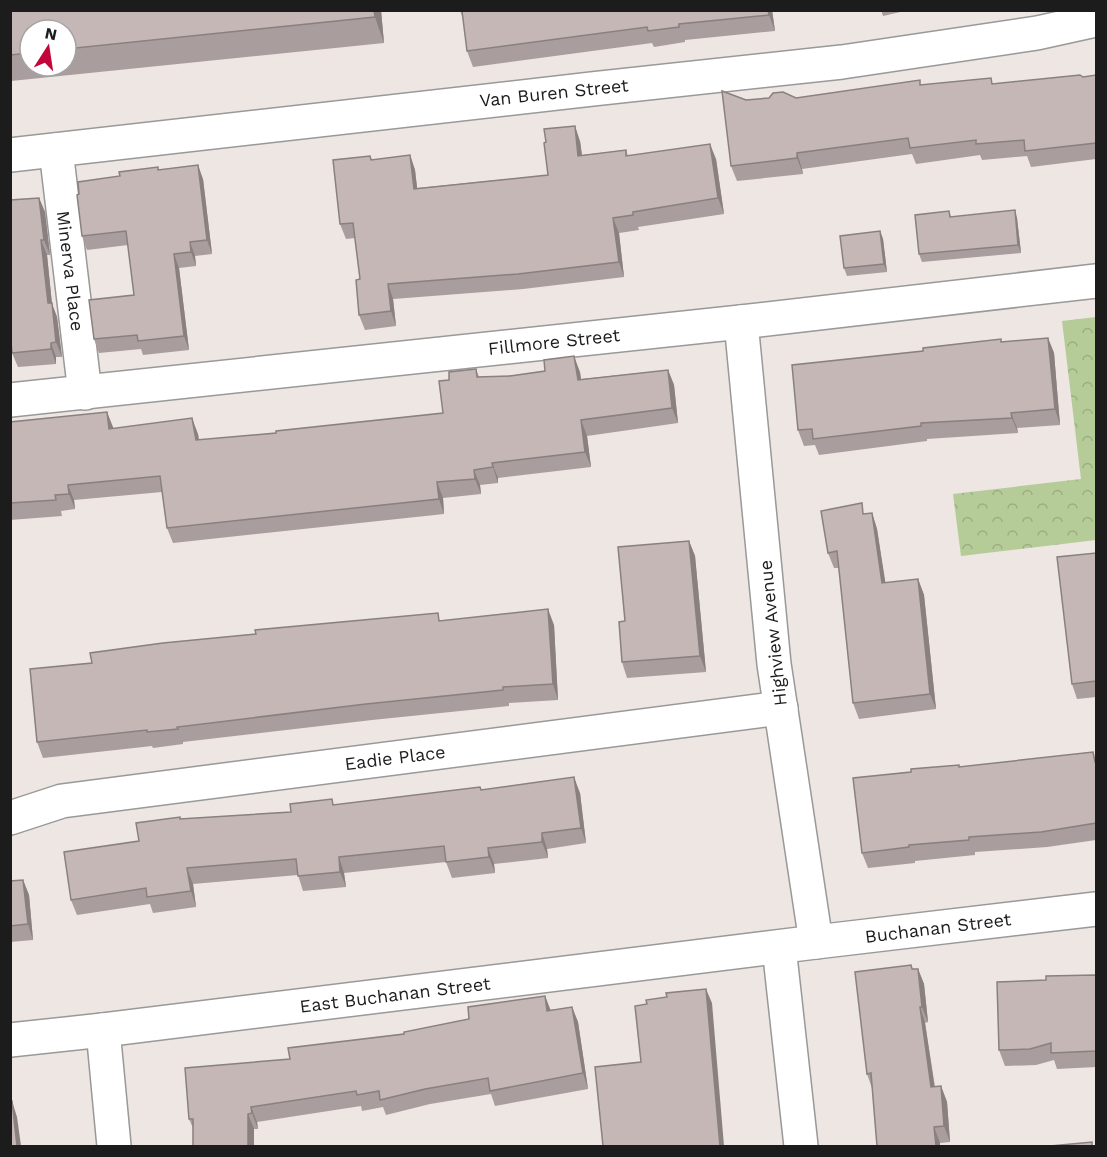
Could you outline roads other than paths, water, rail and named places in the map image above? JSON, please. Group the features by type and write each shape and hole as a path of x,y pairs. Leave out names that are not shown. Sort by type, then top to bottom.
{"street":[{"name":"Van Buren Street","path":"10,155 842,62 1037,33 1096,20"},
{"name":"Minerva Place","path":"56,150 85,393"},
{"name":"Fillmore Street","path":"10,400 741,322 1096,281"},
{"name":"Highview Avenue","path":"741,322 774,664 816,942"},
{"name":"Eadie Place","path":"10,818 62,801 781,708"},
{"name":"Buchanan Street","path":"779,947 1096,909"},
{"name":"East Buchanan Street","path":"10,1040 779,947"},
{"path":"779,947 801,1146"},
{"path":"103,1030 114,1146"}]}
